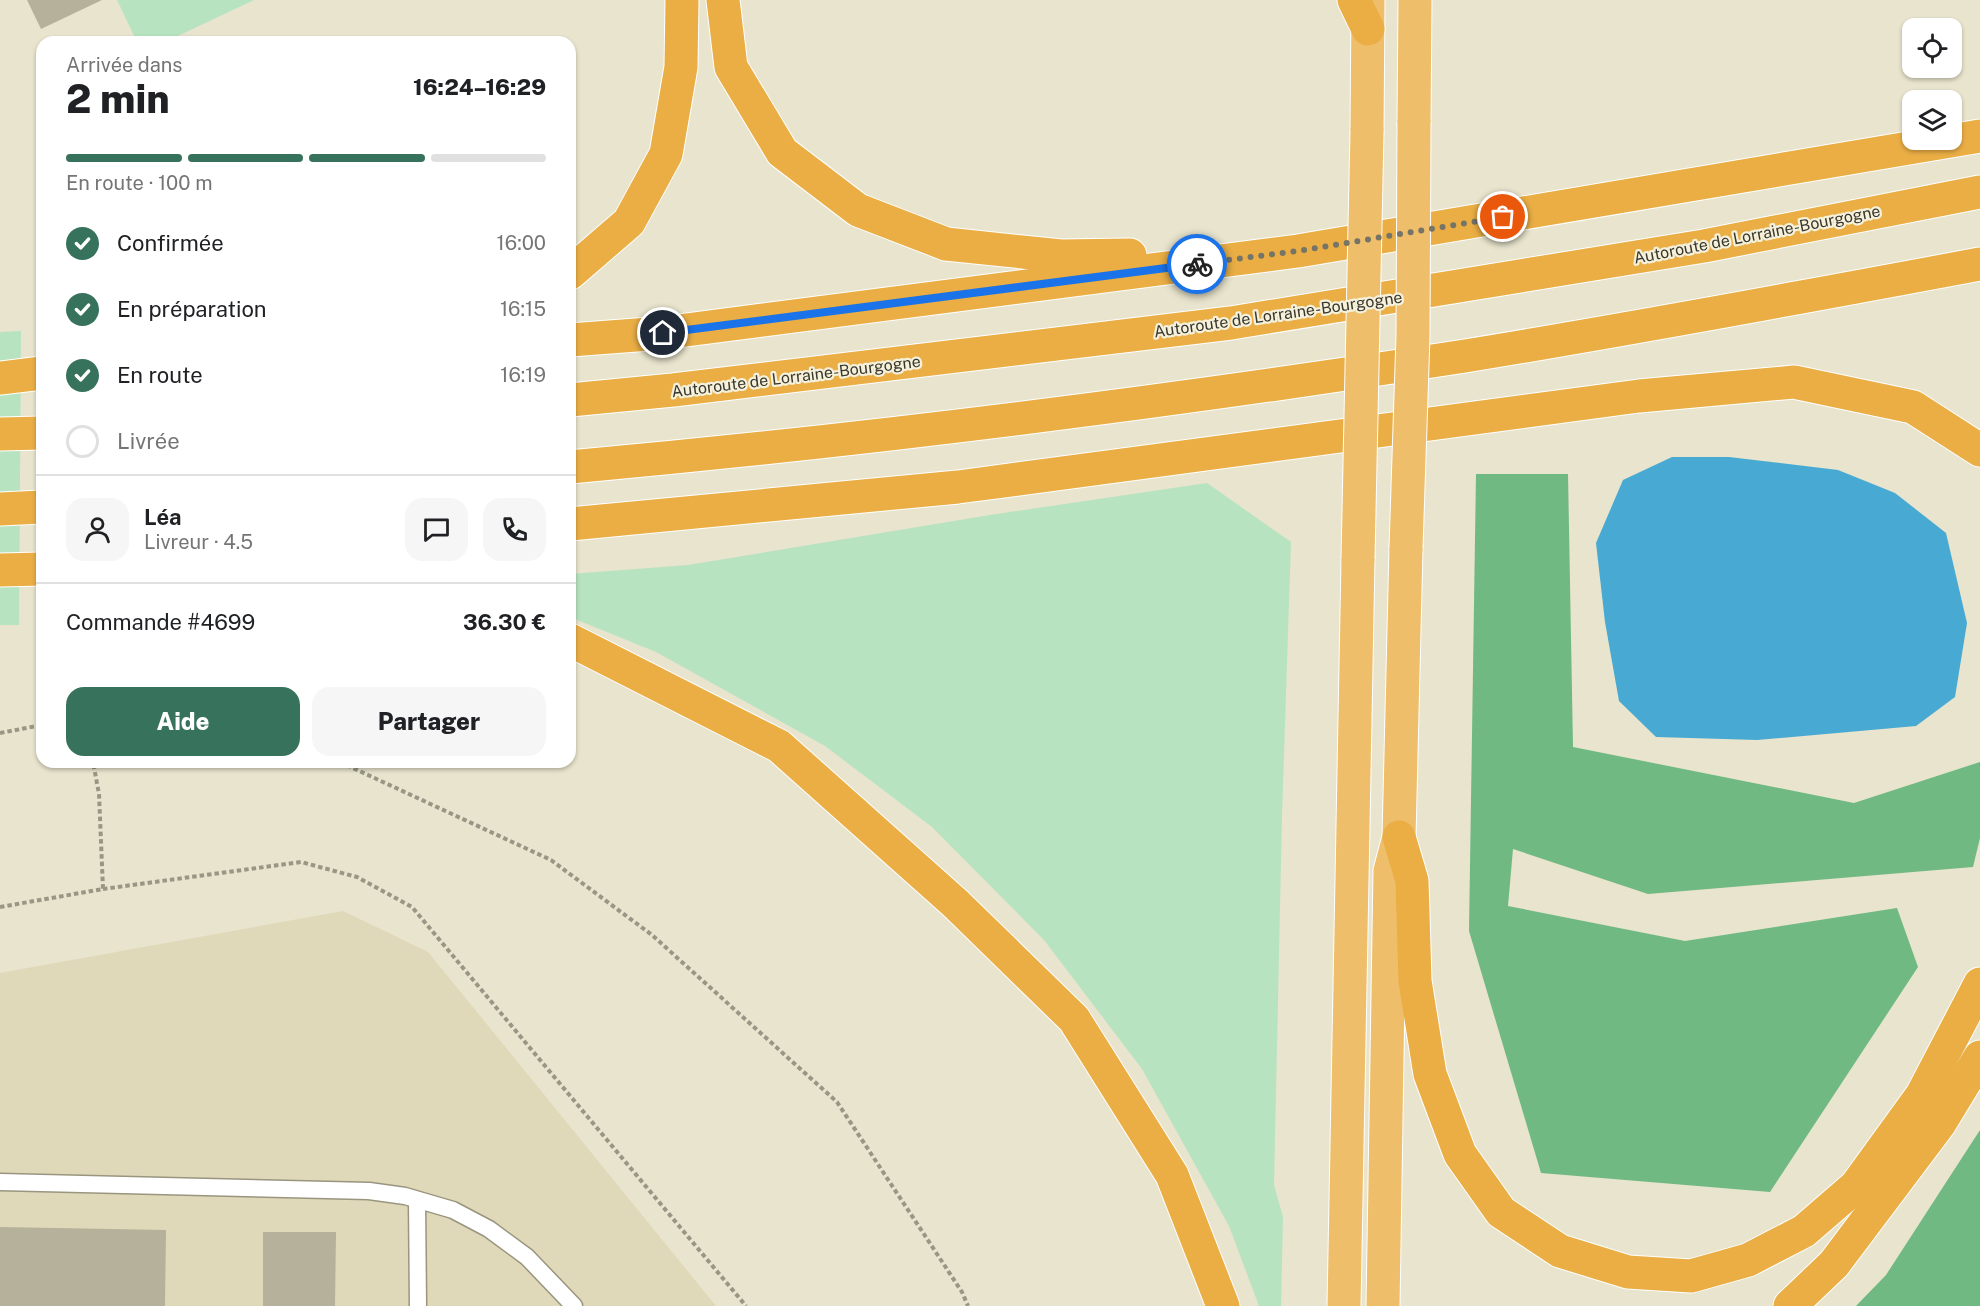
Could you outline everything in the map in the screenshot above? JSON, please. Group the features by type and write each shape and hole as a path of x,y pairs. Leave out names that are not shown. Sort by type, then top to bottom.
{"highway":[{"path":"576,268 629,222 666,154 681,67 682,0"},
{"path":"723,0 731,67 782,152 858,210 946,244 1061,256 1275,254"},
{"path":"1344,1306 1368,15 1354,0"},
{"path":"1383,1306 1390,872 1399,837 1413,336 1415,0"},
{"path":"1962,126 1980,121"},
{"path":"576,340 663,333 1275,254 1980,136"},
{"path":"1844,160 1902,144"},
{"name":"Autoroute de Lorraine-Bourgogne","path":"576,399 685,389 1231,323 1704,246 1980,192"},
{"path":"576,466 682,457 984,423 1245,388 1467,355 1721,312 1980,264"},
{"path":"0,378 36,375"},
{"path":"576,523 958,487 1639,396 1794,382 1912,407 1980,450"},
{"path":"0,434 36,432"},
{"path":"0,509 36,507"},
{"path":"0,570 36,569"},
{"path":"576,643 779,746 955,903 1074,1019 1172,1175 1223,1306"},
{"path":"1399,837 1412,880 1415,981 1430,1074 1460,1154 1501,1212 1560,1251 1628,1272 1691,1276 1748,1260 1804,1231 1856,1186 1922,1095 1980,984"},
{"path":"1790,1306 1834,1264 1940,1123 1980,1057"}],"lane":[{"path":"0,1182 369,1191 417,1200 453,1210 489,1229 527,1257 574,1306"},
{"path":"417,1200 418,1306"}],"path":[{"path":"0,733 36,726"},
{"path":"94,768 99,794 103,889"},
{"path":"353,768 551,860 652,935 837,1102 962,1292 968,1306"},
{"path":"0,907 103,889 301,862 357,877 412,907 746,1306"}],"shaded area":[{"path":"343,911 428,952 716,1306 0,1306 0,973"}],"green space":[{"path":"117,0 254,0 178,36 134,36"},
{"path":"21,331 19,625 0,625 0,332"},
{"path":"1476,474 1568,474 1573,747 1854,803 1980,762 1980,838 1973,867 1648,894 1513,849 1508,906 1685,941 1897,908 1918,967 1770,1192 1541,1173 1469,931"},
{"path":"1207,483 1291,542 1274,1185 1283,1217 1281,1306 1259,1306 1229,1226 1142,1069 1044,940 932,827 825,746 656,652 576,619 576,574 688,565 990,515"},
{"path":"1980,1130 1980,1306 1856,1306 1886,1275"}],"water":[{"path":"1672,457 1729,457 1838,470 1895,493 1946,533 1967,623 1955,697 1916,726 1757,740 1656,737 1619,701 1605,622 1596,543 1623,480"}],"building":[{"path":"27,0 102,0 41,29"},
{"path":"0,1227 166,1230 165,1306 0,1306"},
{"path":"263,1232 336,1232 335,1306 263,1306"}],"way so far":[{"path":"1197,264 1298,251 1503,217"}],"route":[{"path":"663,333 1197,264"}]}
